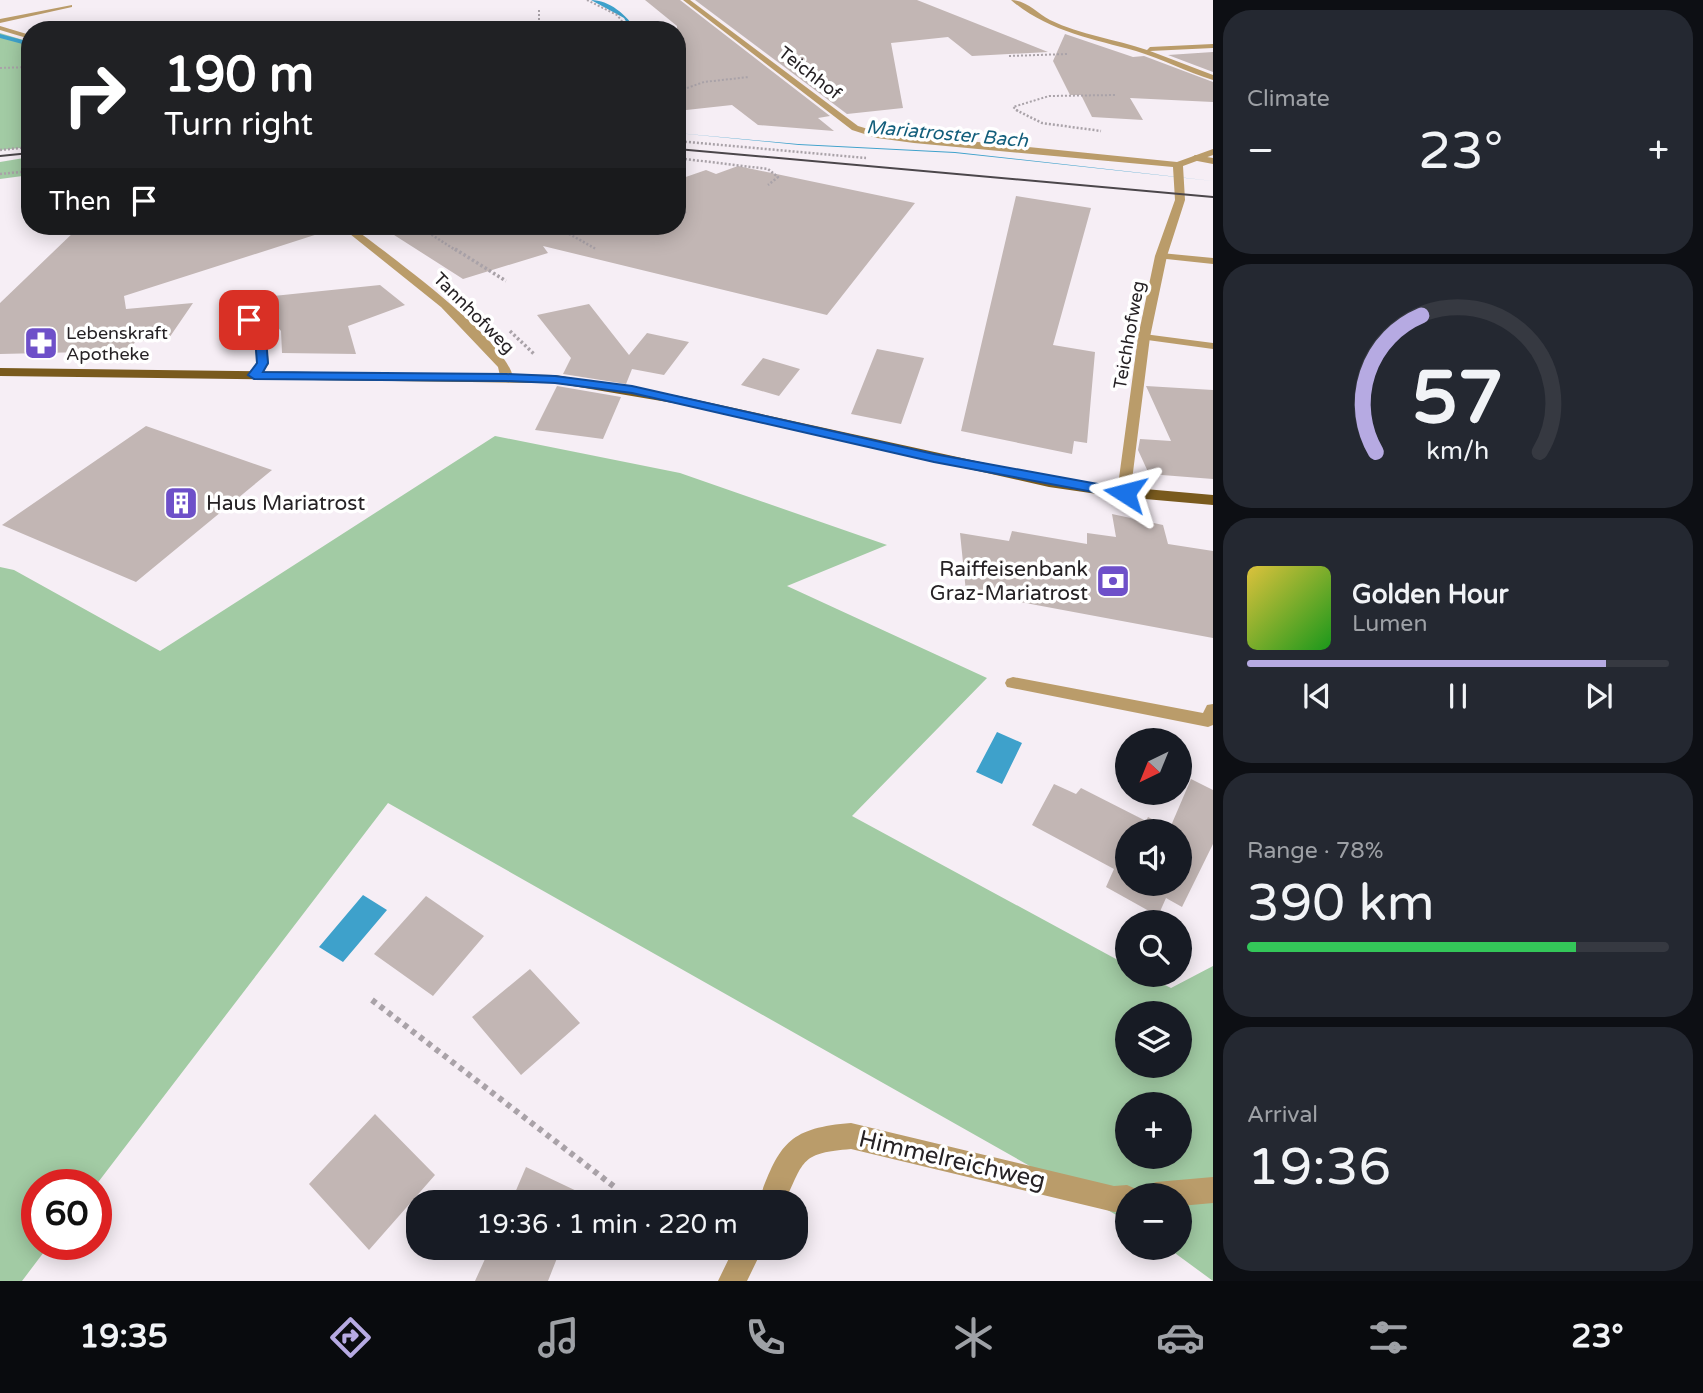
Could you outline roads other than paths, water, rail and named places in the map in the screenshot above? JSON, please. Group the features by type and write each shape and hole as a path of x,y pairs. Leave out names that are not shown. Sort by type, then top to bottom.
{"main road":[{"path":"0,372 555,379 632,390 934,458 1125,493 1213,500"}],"street":[{"name":"Teichhof","path":"686,0 855,128 877,135 1179,176 1195,158 1213,152"},
{"path":"1014,0 1057,25 1089,38 1140,50 1213,78"},
{"path":"0,28 21,34"},
{"path":"1140,50 1213,46"},
{"name":"Teichhofweg","path":"1125,493 1144,337 1161,256 1180,200 1179,176"},
{"name":"Tannhofweg","path":"357,235 445,303 504,366 506,377"},
{"name":"Himmelreichweg","path":"777,1190 797,1147 816,1138 850,1136 1115,1199"},
{"path":"1192,1192 1213,1191"},
{"path":"733,1281 743,1260"}],"lane":[{"path":"0,21 70,6"},
{"path":"1195,158 1213,161"},
{"path":"1161,256 1213,261"},
{"path":"233,297 260,338 262,363 254,375"},
{"path":"1144,337 1213,346"},
{"path":"1013,683 1208,720 1213,710"}],"water":[{"name":"Mariatroster Bach","path":"686,134 798,144 955,152 1213,181 955,153 799,145"},
{"path":"997,732 1022,743 1002,784 976,772"},
{"path":"363,895 387,910 343,962 319,947"}],"waterway":[{"path":"593,0 626,17 628,21"},
{"path":"0,36 21,42"}],"tram line":[{"path":"686,150 1213,197"},
{"path":"0,156 21,154"}],"place":[{"name":"Lebenskraft Apotheke","path":"41,343"},
{"name":"Haus Mariatrost","path":"181,503"},
{"name":"Raiffeisenbank Graz-Mariatrost","path":"1113,581"}]}
